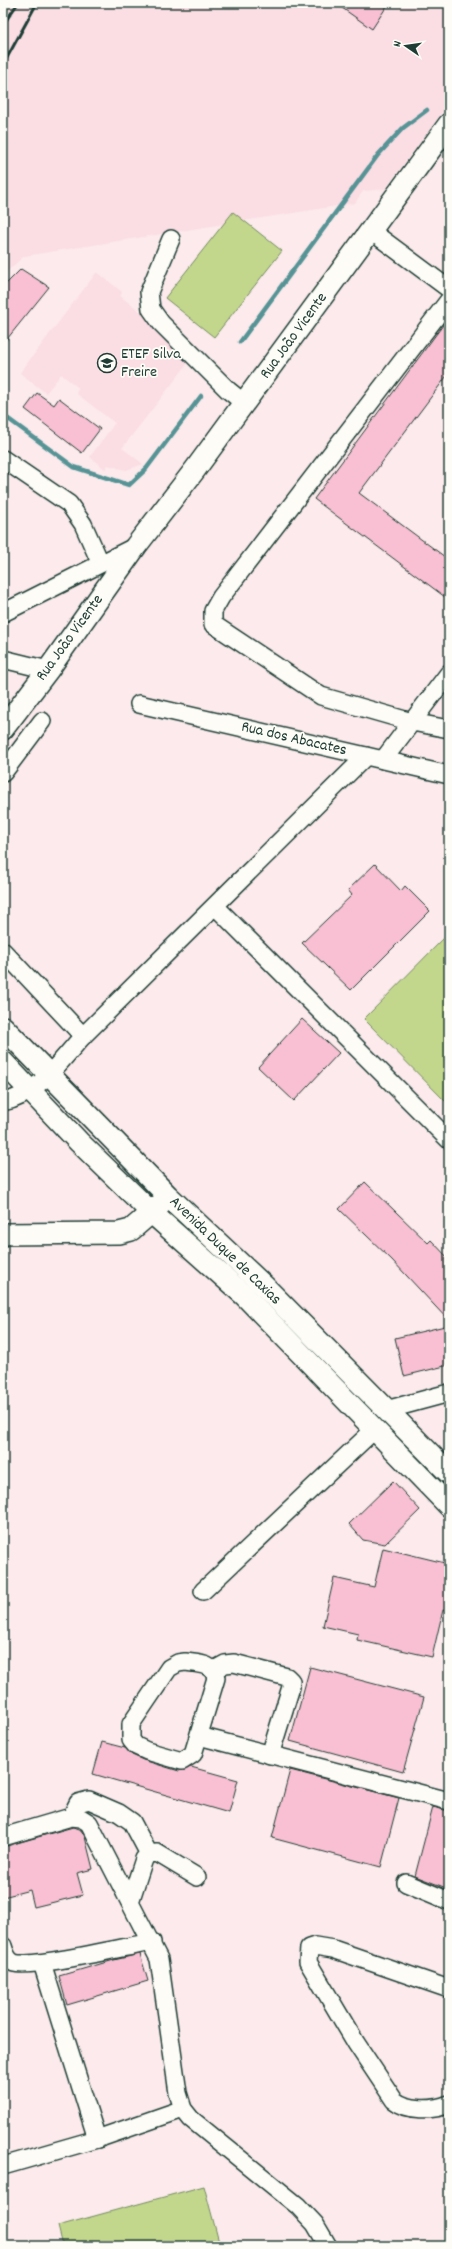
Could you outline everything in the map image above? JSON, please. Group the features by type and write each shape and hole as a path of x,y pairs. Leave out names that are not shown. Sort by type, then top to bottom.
{"main road":[{"name":"Rua João Vicente","path":"3,729 48,670 136,546 244,403 449,124"},
{"name":"Avenida Duque de Caxias","path":"3,1027 168,1196 264,1286 449,1474"},
{"name":"Avenida Duque de Caxias","path":"3,1062 79,1142 152,1213 244,1295 449,1506"},
{"path":"3,1234 119,1233 131,1230 152,1213 168,1196"}],"street":[{"path":"371,231 449,289"},
{"path":"170,239 149,292 152,309 161,323 228,390 244,403"},
{"path":"449,300 221,597 213,611 213,624 321,696 412,722 449,729"},
{"path":"3,459 69,504 83,524 100,562"},
{"name":"Rua João Vicente","path":"4,610 100,562 136,546"},
{"path":"3,659 48,670"},
{"path":"383,760 449,673"},
{"name":"Rua dos Abacates","path":"139,704 449,775"},
{"path":"3,773 42,721"},
{"path":"3,1102 16,1100 30,1090 48,1073 83,1036 366,756"},
{"path":"215,906 449,1140"},
{"path":"3,951 83,1036"},
{"path":"386,1410 449,1393"},
{"path":"203,1591 375,1429"},
{"path":"186,1662 210,1666 214,1670 216,1678 199,1736 193,1754 182,1761 136,1746 131,1740 131,1724 169,1668 178,1663 186,1662"},
{"path":"214,1670 225,1664 234,1663 287,1678 291,1681 291,1687 270,1755"},
{"path":"199,1736 449,1801"},
{"path":"71,1817 78,1803 89,1800 119,1812 132,1822 149,1854"},
{"path":"3,1837 71,1817 81,1818 89,1824 152,1942 159,1959 178,2094 183,2109 191,2119 298,2206 315,2224 328,2246"},
{"path":"130,1902 144,1859 149,1854 157,1853 197,1877"},
{"path":"406,1883 449,1901"},
{"path":"3,1946 7,1959 14,1963 42,1962 152,1942"},
{"path":"449,1990 333,1949 315,1946 309,1948 308,1962 356,2043 394,2100 400,2105 413,2109 449,2104"},
{"path":"42,1962 97,2139"},
{"path":"3,2166 97,2139 183,2109"}],"shaded area":[{"path":"3,3 449,3 449,103 385,189 363,191 355,203 24,256 3,275"},
{"name":"ETEF Silva Freire","path":"97,272 122,292 120,296 195,354 122,448 143,464 126,470 108,465 105,469 90,457 115,423 76,393 79,388 61,374 46,393 20,373"}],"green space":[{"path":"233,212 282,251 214,337 165,298"},
{"path":"449,933 449,1105 364,1019"},
{"path":"204,2186 220,2246 63,2246 58,2226"}],"building":[{"path":"335,3 389,3 372,29"},
{"path":"21,269 49,287 3,344 3,287"},
{"path":"449,317 449,373 359,493 449,560 449,600 314,499"},
{"path":"37,393 54,405 59,398 100,429 82,453 25,409"},
{"path":"375,864 401,891 405,886 430,911 351,990 302,943 352,895 348,890"},
{"path":"302,1019 339,1053 294,1101 258,1067"},
{"path":"365,1182 428,1243 431,1240 449,1259 449,1321 392,1260 339,1209"},
{"path":"449,1325 449,1365 404,1376 395,1338"},
{"path":"393,1481 420,1510 385,1544 363,1540 349,1524"},
{"path":"383,1548 449,1564 449,1612 443,1610 432,1657 357,1640 358,1634 323,1626 334,1578 374,1587"},
{"path":"310,1667 424,1697 403,1772 290,1741"},
{"path":"102,1742 125,1748 132,1755 143,1760 179,1771 191,1767 238,1780 229,1813 93,1774"},
{"path":"290,1770 399,1798 381,1867 272,1838"},
{"path":"433,1807 449,1811 449,1889 415,1876"},
{"path":"73,1827 81,1830 85,1837 93,1869 77,1873 83,1895 34,1907 30,1890 3,1897 3,1847"},
{"path":"140,1954 148,1981 67,2005 59,1976"}],"waterway":[{"path":"240,342 378,155 403,128 427,110"},
{"path":"3,415 74,467 129,485 146,469 201,396"}],"railway":[{"path":"3,25 18,3"},
{"path":"3,65 37,3"}],"place":[{"name":"ETEF Silva Freire","path":"107,363"}]}
